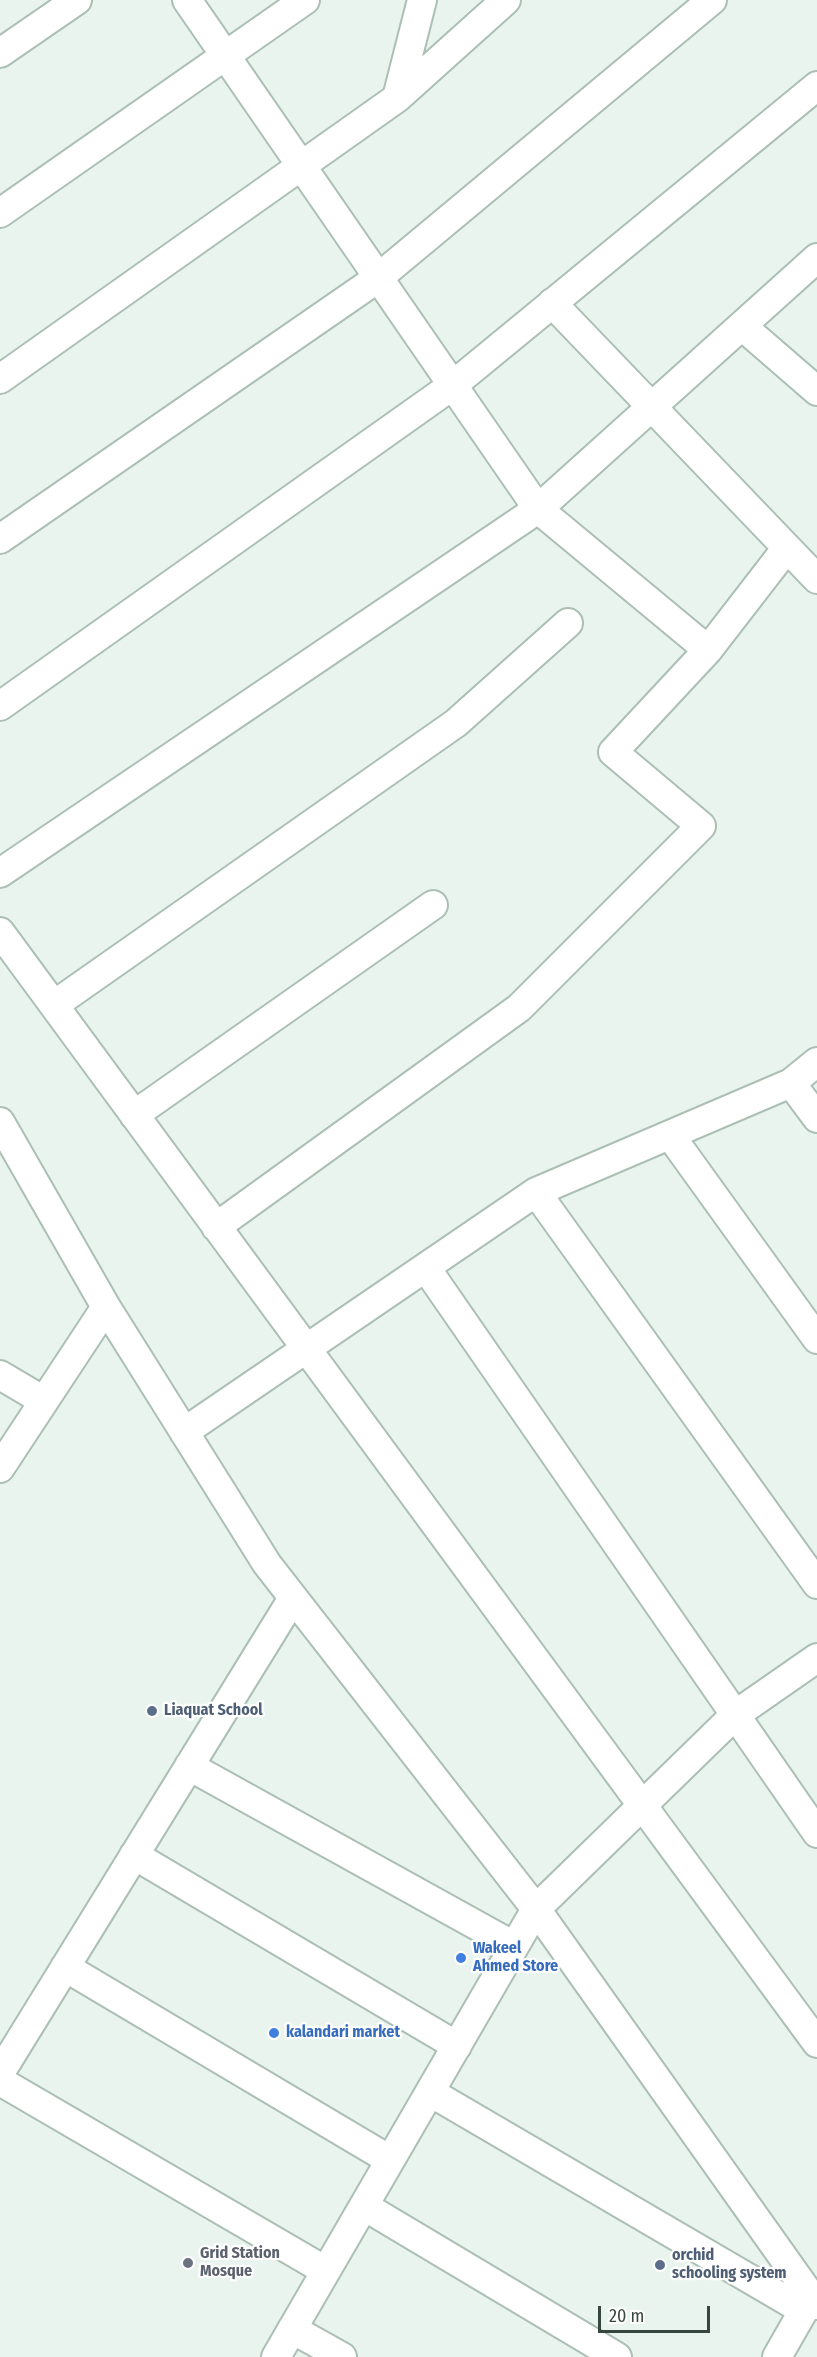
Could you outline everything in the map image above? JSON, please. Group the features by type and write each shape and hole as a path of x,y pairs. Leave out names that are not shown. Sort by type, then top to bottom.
{"street":[{"path":"0,53 77,0"},
{"path":"187,0 538,509 708,650"},
{"path":"0,213 305,0"},
{"path":"397,98 422,0"},
{"path":"3,370 397,98 506,0"},
{"path":"0,539 378,278 712,0"},
{"path":"0,706 453,385 817,86"},
{"path":"0,873 538,509 817,258"},
{"path":"552,303 817,579"},
{"path":"742,326 817,391"},
{"path":"216,1227 519,1008 701,826 613,752 708,650 786,549"},
{"path":"54,1005 456,723 568,623"},
{"path":"134,1115 433,904"},
{"path":"0,932 641,1807 817,2043"},
{"path":"184,1432 307,1351 536,1192 791,1083 817,1062"},
{"path":"791,1083 817,1118"},
{"path":"0,1122 106,1307 267,1564 536,1909 812,2299"},
{"path":"670,1135 817,1339"},
{"path":"536,1192 817,1584"},
{"path":"426,1268 817,1833"},
{"path":"0,1468 106,1307"},
{"path":"0,1375 44,1401"},
{"path":"0,2073 293,1598"},
{"path":"276,2357 536,1909 735,1715 817,1658"},
{"path":"189,1766 514,1946"},
{"path":"134,1855 457,2046"},
{"path":"65,1966 390,2160"},
{"path":"0,2081 326,2271"},
{"path":"430,2092 812,2299"},
{"path":"364,2206 617,2357"},
{"path":"777,2357 812,2299"},
{"path":"292,2329 342,2357"}],"place":[{"name":"Liaquat School","path":"152,1711"},
{"name":"Wakeel Ahmed Store","path":"461,1958"},
{"name":"kalandari market","path":"274,2033"},
{"name":"Grid Station Mosque","path":"188,2263"},
{"name":"orchid schooling system","path":"660,2265"}]}
